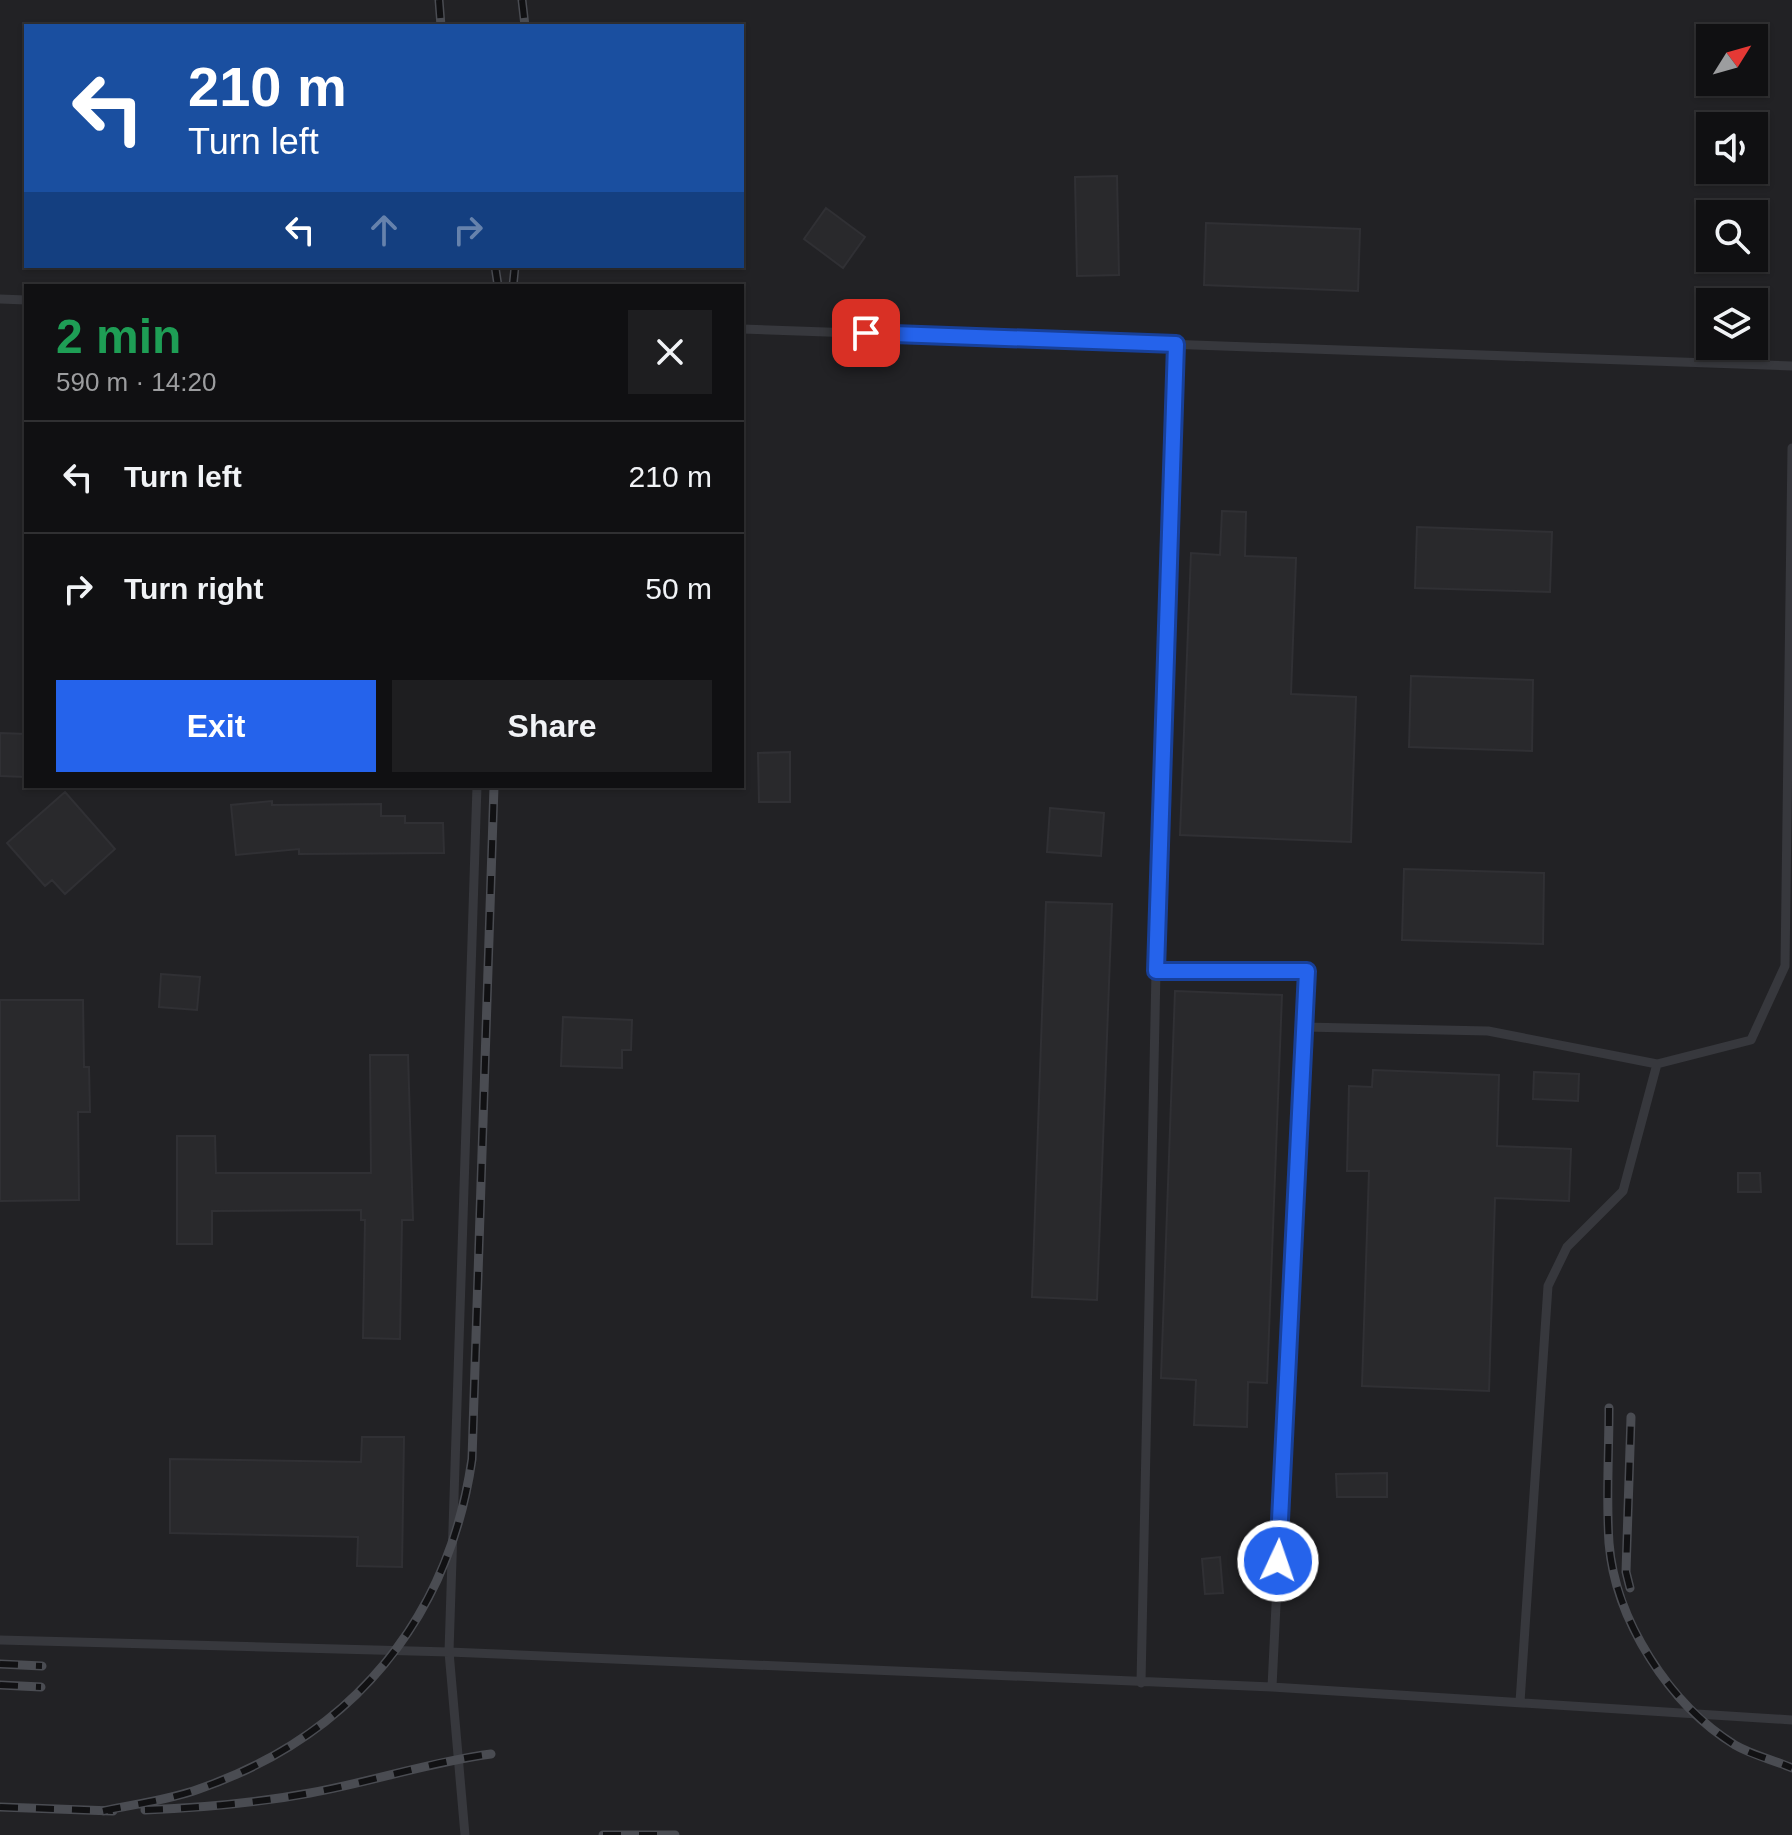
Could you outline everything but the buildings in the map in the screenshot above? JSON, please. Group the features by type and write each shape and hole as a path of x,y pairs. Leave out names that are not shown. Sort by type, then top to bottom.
{"lane":[{"path":"0,299 24,300"},
{"path":"744,329 1792,366"},
{"path":"1141,1683 1156,971 1176,344"},
{"path":"1304,1027 1488,1031 1657,1064 1751,1040 1785,966 1792,448"},
{"path":"465,1835 449,1652 477,788"},
{"path":"1156,971 1307,971 1272,1687"},
{"path":"1520,1702 1548,1286 1567,1247 1623,1191 1657,1064"},
{"path":"0,1640 449,1652 1272,1687 1792,1720"}],"shaded area":[{"path":"0,0 1792,0 1792,1835 0,1835"}],"railway":[{"path":"439,0 441,24"},
{"path":"522,0 525,24"},
{"path":"495,268 498,284"},
{"path":"513,284 515,268"},
{"path":"103,1811 199,1789 254,1766 303,1738 347,1703 384,1664 416,1620 441,1571 460,1517 472,1459 494,788"},
{"path":"1609,1408 1609,1543 1613,1572 1634,1630 1668,1684 1711,1728 1742,1749 1792,1768"},
{"path":"1630,1588 1626,1572 1631,1417"},
{"path":"0,1664 42,1666"},
{"path":"0,1685 41,1687"},
{"path":"145,1810 290,1797 491,1754"},
{"path":"0,1807 113,1811"},
{"path":"603,1835 675,1835"}],"route":[{"path":"866,333 1176,344 1156,971 1307,971 1278,1561"}]}
